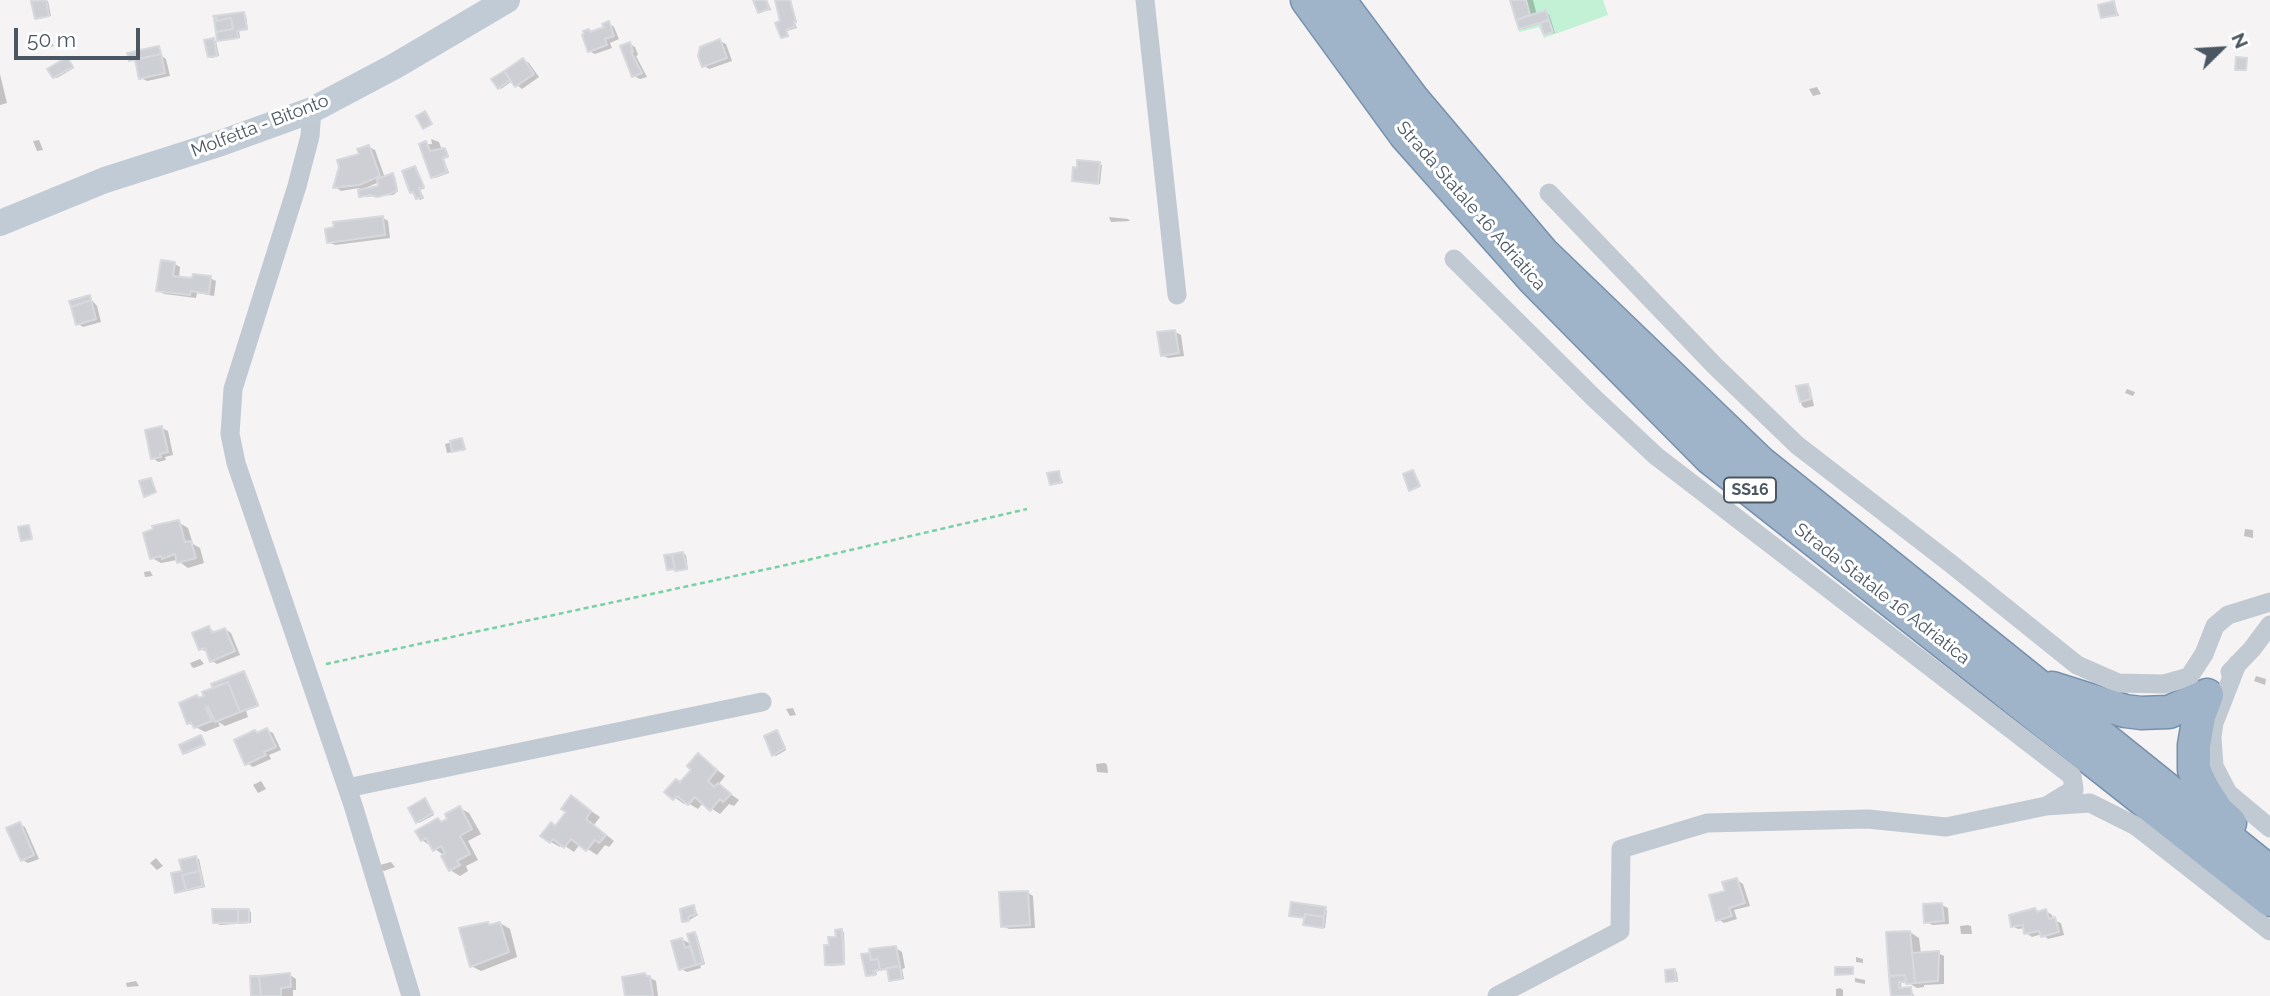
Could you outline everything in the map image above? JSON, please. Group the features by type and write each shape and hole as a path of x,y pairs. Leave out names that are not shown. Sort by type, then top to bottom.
{"highway":[{"name":"Strada Statale 16 Adriatica","path":"1307,0 1415,146 1533,279 1710,458 2270,900"},
{"name":"Strada Statale 16 Adriatica","path":"1339,0 1412,98 1543,254 1761,463 2267,870"},
{"name":"SS16","path":"2024,676 2065,694 2141,713 2169,712 2207,695"},
{"name":"SS16","path":"2207,695 2199,716 2194,745 2194,770 2217,811 2243,836 2267,870"}],"main road":[{"name":"Molfetta - Bitonto","path":"0,223 105,180 221,143 312,110 395,66 507,0"}],"street":[{"path":"1145,0 1177,295"},
{"path":"312,110 310,136 297,186 233,389 230,434 236,463 346,788 411,996"},
{"path":"1549,192 1716,366 1797,445 2077,665 2118,683 2164,684 2189,677 2204,654 2215,626 2228,615 2270,602"},
{"path":"1454,259 1656,456 2072,776 2074,789 2046,806"},
{"path":"2207,695 2270,625"},
{"path":"2237,664 2214,723 2214,766 2228,793 2270,828"},
{"path":"346,788 762,702"},
{"path":"1497,996 1529,988 1620,931 1621,849 1707,823 1868,818 1946,827 2046,806 2090,803 2136,826 2270,931"}],"path":[{"path":"305,669 773,568 1027,509"}],"green space":[{"path":"1509,0 1603,0 1608,15 1544,38 1539,27 1519,32"}],"building":[{"path":"46,0 49,16 35,19 31,1"},
{"path":"753,0 766,0 769,9 758,13"},
{"path":"775,0 790,0 796,22 795,27 786,30 788,36 781,38 775,23 780,21"},
{"path":"1510,0 1526,0 1530,15 1516,20"},
{"path":"2114,1 2117,15 2101,18 2098,5"},
{"path":"1546,10 1549,20 1519,29 1516,20"},
{"path":"244,12 247,29 237,31 238,38 217,41 216,32 233,29 231,18 217,21 213,16"},
{"path":"217,18 217,21 231,18 233,29 216,32 214,19"},
{"path":"1549,20 1553,32 1544,35 1540,23"},
{"path":"609,21 614,36 605,39 607,45 588,52 583,31 589,29 590,32 604,27 602,24"},
{"path":"214,38 217,56 208,57 204,40"},
{"path":"720,39 727,58 702,67 698,56 700,47"},
{"path":"630,42 631,52 642,73 632,77 620,46"},
{"path":"159,46 161,54 129,61 127,53"},
{"path":"161,54 165,73 139,79 135,60"},
{"path":"67,57 73,67 53,78 47,69"},
{"path":"2236,57 2247,58 2246,70 2235,70"},
{"path":"523,58 534,74 515,87 504,71"},
{"path":"504,71 510,80 498,89 491,79"},
{"path":"425,111 432,124 423,129 416,116"},
{"path":"426,141 430,151 445,148 448,156 443,158 447,172 431,178 419,144"},
{"path":"369,145 380,176 359,185 333,188 339,167 337,160 359,154 357,149"},
{"path":"1077,160 1100,162 1098,184 1072,181 1073,167 1077,168"},
{"path":"415,166 424,187 419,188 422,197 416,199 413,192 410,193 402,171"},
{"path":"393,173 397,190 377,197 359,197 358,190 378,186 377,179"},
{"path":"383,216 385,235 327,243 325,229 334,227 333,222"},
{"path":"161,260 175,262 173,276 211,276 209,294 156,291"},
{"path":"90,295 91,300 71,307 69,301"},
{"path":"91,300 96,319 76,325 71,307"},
{"path":"1175,330 1179,353 1161,356 1157,332"},
{"path":"1808,384 1811,399 1800,402 1796,386"},
{"path":"162,426 168,452 151,459 145,430"},
{"path":"462,438 465,449 452,452 450,441"},
{"path":"1413,470 1420,486 1409,491 1403,474"},
{"path":"1059,471 1061,482 1050,485 1047,473"},
{"path":"151,478 156,492 144,497 139,481"},
{"path":"179,520 185,542 191,541 196,558 177,563 175,554 162,559 161,556 150,559 143,533 153,529 152,526"},
{"path":"29,525 32,539 21,541 18,527"},
{"path":"683,552 687,569 675,571 672,554"},
{"path":"672,554 675,569 667,570 664,555"},
{"path":"209,626 212,633 225,628 235,651 210,662 205,648 199,650 192,633"},
{"path":"244,671 258,705 240,712 228,682 213,688 211,684"},
{"path":"228,682 240,712 215,722 208,707 206,708 212,721 194,728 191,722 187,724 179,703 197,695 198,698 204,696 202,692"},
{"path":"267,728 276,747 245,765 234,740 255,730 257,733"},
{"path":"777,730 785,748 772,756 764,736"},
{"path":"201,735 205,744 183,754 179,745"},
{"path":"698,753 717,770 708,781 714,787 718,783 731,794 723,802 720,799 710,811 695,797 688,805 677,796 673,800 664,792 676,779 680,782 691,770 687,766"},
{"path":"571,795 591,811 586,819 606,835 599,843 595,840 586,851 571,839 564,848 553,839 550,843 540,836 551,822 555,826 566,812 561,809"},
{"path":"425,798 433,813 416,823 408,808"},
{"path":"460,806 472,829 460,836 470,854 457,861 460,865 449,871 441,856 445,853 441,846 433,851 426,838 421,841 415,831 438,818 441,822 447,819 445,814"},
{"path":"20,822 34,855 21,861 6,828"},
{"path":"196,856 200,871 182,875 186,890 175,893 171,873 182,871 179,860"},
{"path":"200,871 203,886 186,890 182,875"},
{"path":"1737,878 1745,903 1729,908 1732,916 1716,921 1709,895 1725,891 1722,882"},
{"path":"1028,891 1030,925 1001,927 999,892"},
{"path":"1291,902 1326,907 1324,917 1305,914 1305,918 1289,916"},
{"path":"1942,903 1944,921 1924,923 1923,904"},
{"path":"694,905 696,914 688,917 689,921 682,922 680,909"},
{"path":"2035,908 2037,912 2046,909 2049,919 2055,917 2059,932 2041,937 2039,931 2024,934 2023,925 2011,927 2009,915"},
{"path":"212,909 238,909 238,923 213,923"},
{"path":"238,909 249,909 249,922 238,923"},
{"path":"1305,914 1324,917 1323,928 1303,925"},
{"path":"488,922 489,925 500,922 509,952 470,967 459,928"},
{"path":"842,929 844,964 825,965 824,945 829,945 828,937 836,937 835,930"},
{"path":"1910,931 1915,983 1906,984 1905,975 1889,976 1886,932"},
{"path":"695,932 703,963 696,965 687,934"},
{"path":"682,938 685,948 690,946 696,965 679,970 671,941"},
{"path":"896,946 900,966 880,970 878,959 871,960 869,949"},
{"path":"1939,951 1938,981 1915,983 1912,953"},
{"path":"870,953 871,960 878,959 880,970 874,971 875,975 866,976 861,954"},
{"path":"900,966 902,979 889,981 887,968"},
{"path":"1835,967 1853,967 1853,974 1835,975"},
{"path":"1675,969 1676,981 1666,982 1665,970"},
{"path":"290,973 291,987 281,988 281,996 261,996 259,976"},
{"path":"645,973 650,976 653,996 625,996 622,977"},
{"path":"1905,975 1906,982 1899,982 1899,988 1911,987 1912,996 1891,996 1889,976"},
{"path":"250,976 259,976 261,996 251,996"}]}
